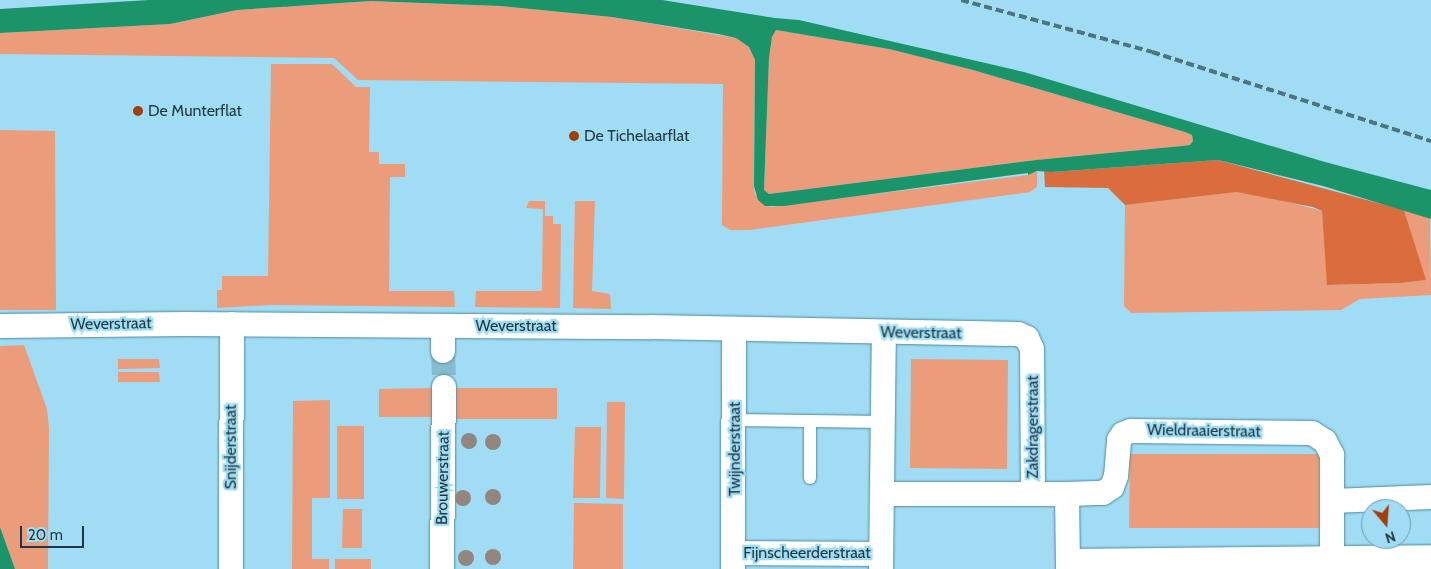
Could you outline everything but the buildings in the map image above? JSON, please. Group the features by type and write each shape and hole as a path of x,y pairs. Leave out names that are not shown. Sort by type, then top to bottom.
{"street":[{"name":"Weverstraat","path":"0,326 232,324 734,329 1018,334 1029,342"},
{"name":"Snijderstraat","path":"231,569 232,324"},
{"path":"443,326 443,351"},
{"name":"Twijnderstraat","path":"733,561 734,329"},
{"path":"881,561 884,332"},
{"name":"Zakdragerstraat","path":"1029,342 1032,356 1033,494 1067,494"},
{"name":"Brouwerstraat","path":"442,569 444,387"},
{"name":"Wieldraaierstraat","path":"1067,494 1103,493 1112,487 1116,476 1119,440 1123,434 1131,431 1312,433 1325,441 1332,455 1332,501"},
{"path":"883,494 1033,494"},
{"path":"1067,494 1068,565 1332,559 1367,564 1431,557"},
{"path":"1332,559 1332,501 1431,497"},
{"name":"Fijnscheerderstraat","path":"733,561 881,561"}],"lane":[{"path":"735,420 884,422"},
{"path":"810,421 810,478"}],"shaded area":[{"path":"149,0 662,0 799,20 1024,72 1325,162 1431,190 1431,219 1323,186 1218,160 1052,172 1037,171 1028,175 1028,173 784,206 765,206 758,200 754,186 755,60 749,47 736,38 612,17 500,6 371,1 237,10 170,24 0,33 0,9","holes":["776,30 889,49 973,70 1185,132 1192,135 1193,141 1190,145 1036,160 769,194 764,190 769,58 772,37"]},
{"path":"371,1 500,6 612,17 736,38 749,47 755,60 754,186 755,194 770,207 1028,175 1037,171 1037,187 1030,192 750,230 730,230 722,225 723,84 358,80 334,58 0,54 0,33 170,24 237,10"},
{"path":"776,30 889,49 973,70 1185,132 1192,135 1193,141 1190,145 1036,160 769,194 764,191 769,58 772,37"},
{"path":"271,64 332,64 356,87 370,87 369,152 379,152 379,164 405,164 405,177 390,177 389,291 454,291 455,307 271,305 217,308 217,290 222,290 222,276 268,276"},
{"path":"0,130 55,131 56,310 0,310"},
{"path":"1218,160 1404,210 1426,280 1401,283 1327,285 1322,211 1313,207 1237,192 1125,205 1108,188 1045,187 1044,170 1052,172"},
{"path":"1237,192 1270,197 1322,211 1328,285 1401,283 1425,280 1404,210 1430,218 1431,295 1360,299 1341,310 1131,313 1124,306 1125,205"},
{"path":"529,201 545,201 545,216 553,216 553,224 561,224 560,308 475,307 476,291 542,291 543,209 526,208"},
{"path":"575,201 595,201 592,291 610,294 611,309 573,308"},
{"path":"24,345 47,409 49,428 48,569 15,569 0,527 0,346"},
{"path":"118,359 159,359 160,368 118,369"},
{"path":"911,359 1008,360 1007,469 910,468"},
{"path":"118,372 159,372 160,382 118,382"},
{"path":"433,388 433,417 379,417 379,389"},
{"path":"453,388 557,388 557,419 453,419"},
{"path":"330,400 330,498 312,498 312,559 329,559 329,569 292,569 293,401"},
{"path":"607,402 625,402 624,499 606,498"},
{"path":"337,426 364,426 364,499 337,499"},
{"path":"575,427 601,427 600,498 573,498"},
{"path":"1130,454 1319,454 1319,528 1129,528"},
{"path":"574,503 623,504 623,569 573,569"},
{"path":"343,509 362,509 362,548 342,548"},
{"path":"0,527 15,569 0,569"},
{"path":"335,559 371,559 371,569 335,569"}],"tunnel":[{"path":"443,351 444,387"}],"railway":[{"path":"961,0 1152,52 1431,141"}],"place":[{"name":"De Munterflat","path":"138,111"},
{"name":"De Tichelaarflat","path":"574,136"}]}
